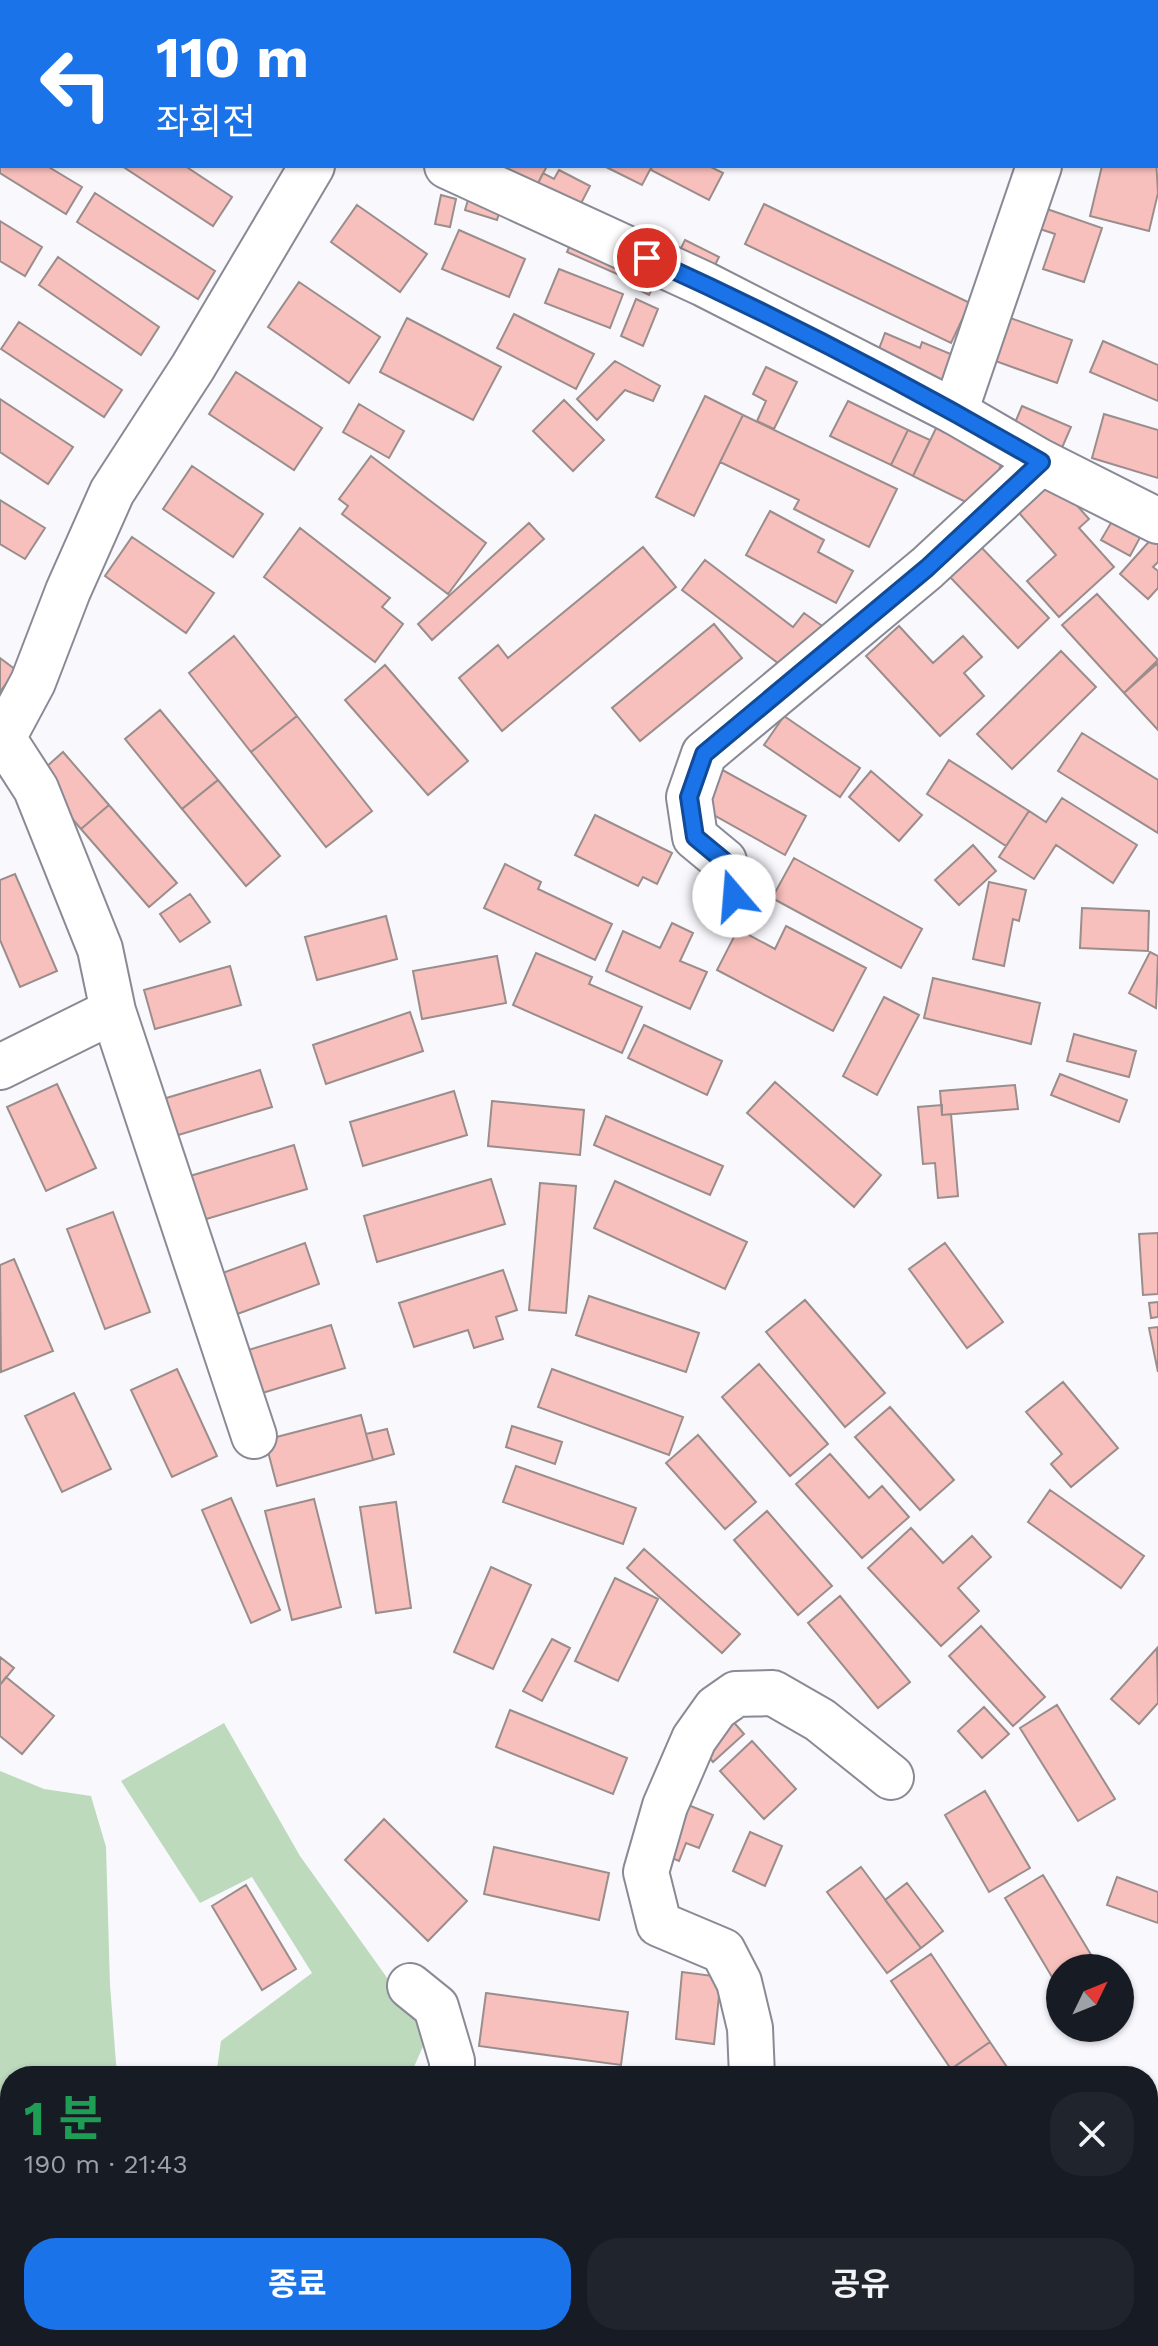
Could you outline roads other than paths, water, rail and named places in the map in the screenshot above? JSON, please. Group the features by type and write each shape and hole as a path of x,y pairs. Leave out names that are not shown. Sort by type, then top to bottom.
{"street":[{"path":"254,1436 113,1011 100,949 36,789 1,737 33,682 68,591 112,492 193,367 311,168"},
{"path":"451,168 704,284 955,412 1041,462 1158,521"},
{"path":"955,412 1038,168"},
{"path":"734,896 724,861 695,837 689,797 704,754 927,568 1041,462"},
{"path":"0,1067 113,1011"},
{"path":"752,2066 750,2028 739,1982 723,1951 659,1924 646,1872 665,1806 694,1739 716,1708 736,1694 773,1693 820,1720 891,1777"},
{"path":"410,1986 436,2007 452,2066"}]}
